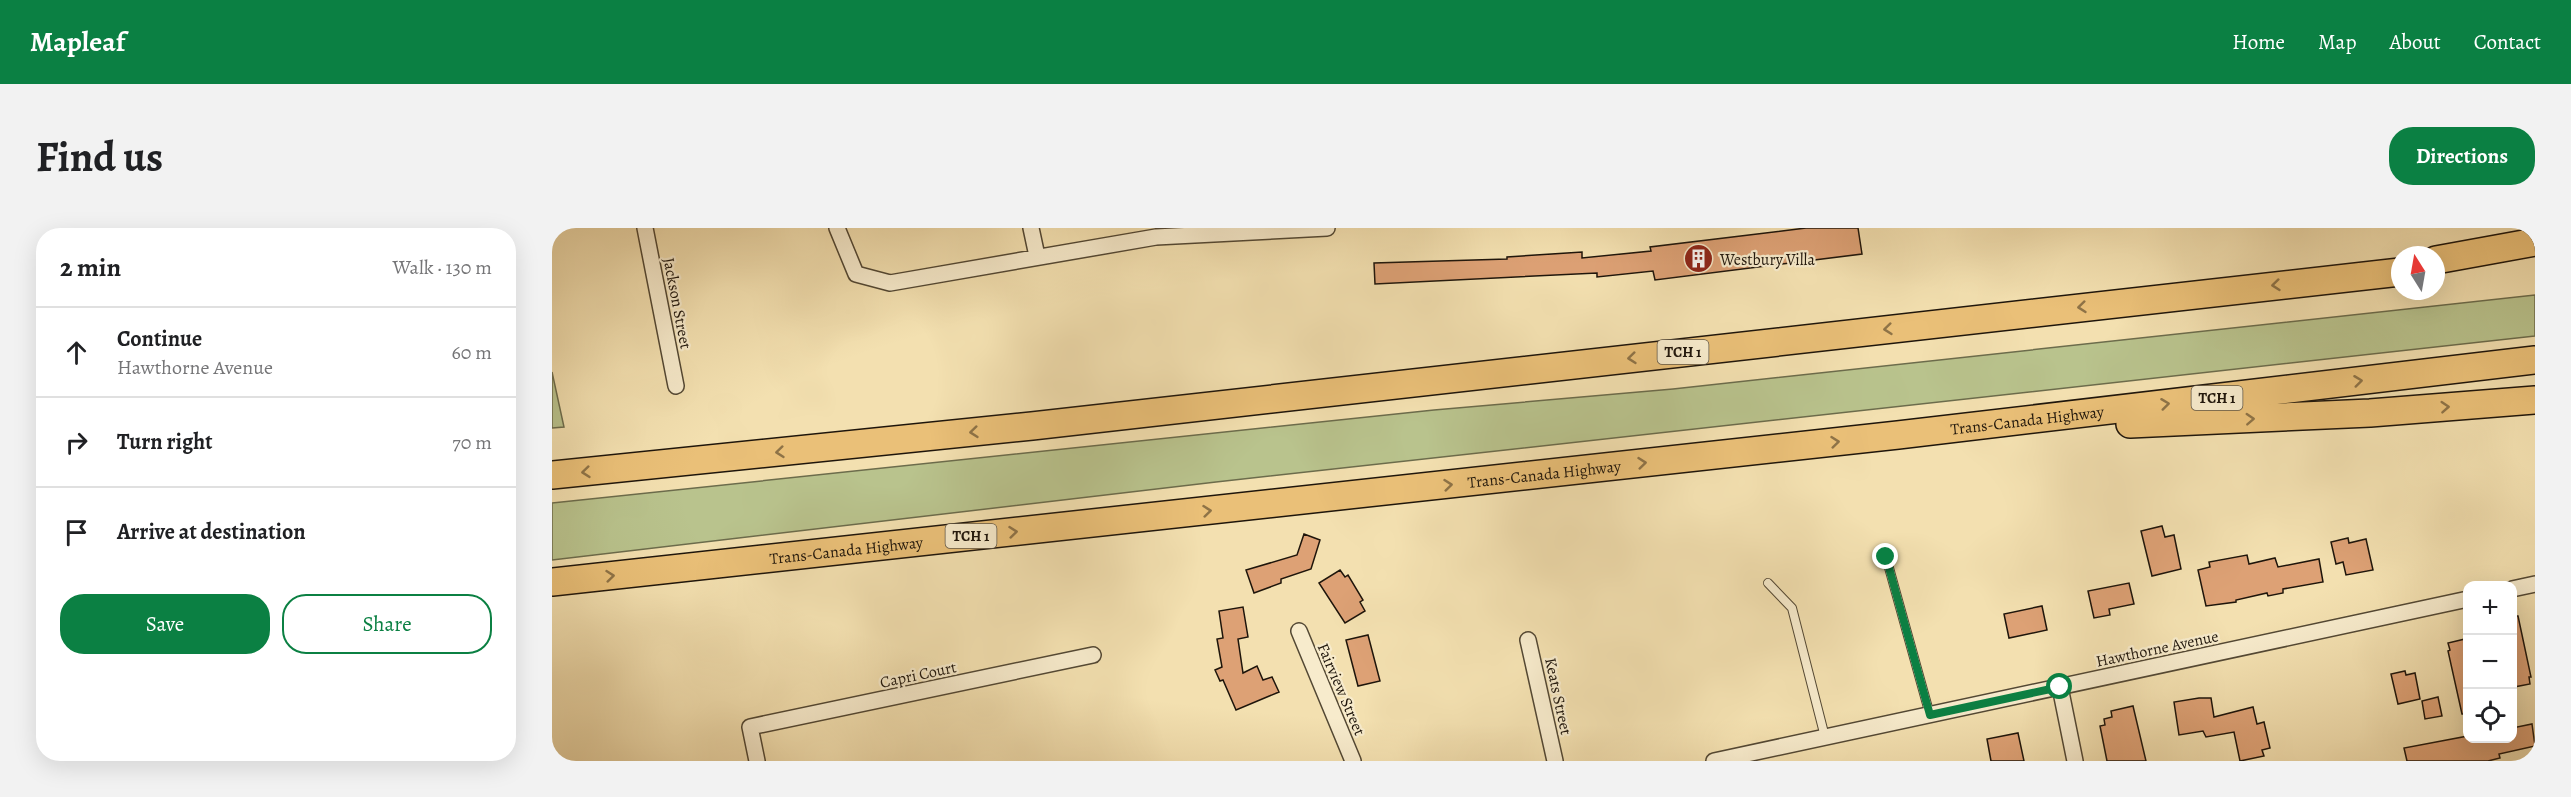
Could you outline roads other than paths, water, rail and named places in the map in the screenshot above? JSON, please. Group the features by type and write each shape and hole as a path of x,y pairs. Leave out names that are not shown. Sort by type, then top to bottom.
{"highway":[{"path":"2445,258 2535,242"},
{"path":"2445,267 2535,258"},
{"path":"2334,279 2391,269"},
{"name":"TCH 1","path":"552,475 1032,426 2391,273"},
{"name":"Trans-Canada Highway","path":"552,582 1898,435 2535,360"},
{"path":"1898,435 2370,413 2535,400"}],"street":[{"name":"Jackson Street","path":"645,228 676,386"},
{"path":"837,228 856,274 890,283 1156,237 1327,228"},
{"path":"1031,228 1037,256"},
{"path":"2517,588 2535,584"},
{"name":"Hawthorne Avenue","path":"1714,761 1767,755 1825,737 2463,599"},
{"name":"Fairview Street","path":"1299,631 1353,761"},
{"name":"Keats Street","path":"1528,640 1555,761"},
{"name":"Capri Court","path":"757,761 750,727 1093,655"},
{"path":"2060,687 2075,761"}],"lane":[{"path":"1886,557 1930,715"},
{"path":"1768,584 1792,608 1825,737"}],"place":[{"name":"Westbury Villa","path":"1699,259"}]}
